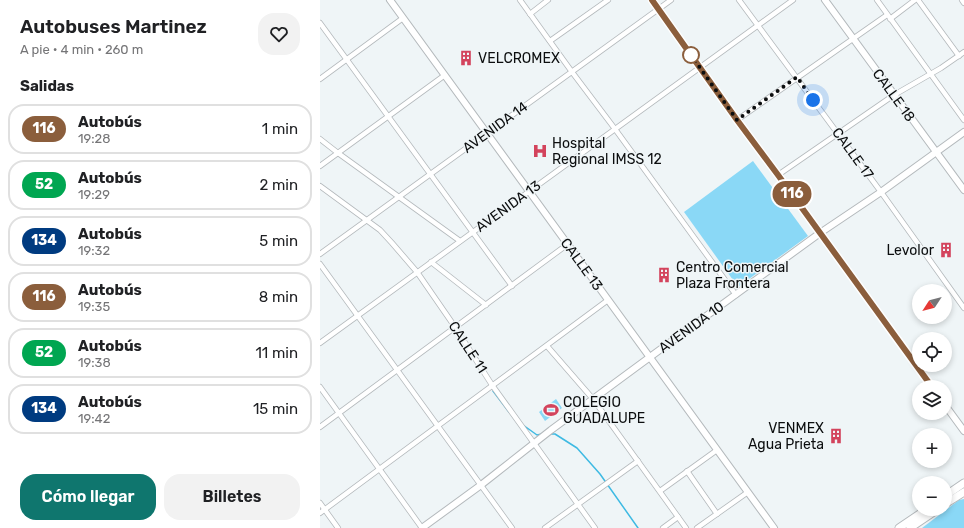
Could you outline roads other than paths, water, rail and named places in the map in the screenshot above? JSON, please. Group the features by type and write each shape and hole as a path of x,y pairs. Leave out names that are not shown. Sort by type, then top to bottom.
{"main road":[{"path":"952,491 964,483"},
{"path":"952,500 964,492"},
{"path":"899,528 916,516"},
{"path":"910,528 928,516"}],"street":[{"name":"CALLE 13","path":"390,0 774,528"},
{"path":"520,0 736,295"},
{"path":"530,14 548,0"},
{"path":"550,42 608,0"},
{"path":"652,0 737,120 927,380"},
{"name":"AVENIDA 14","path":"320,254 671,0"},
{"name":"CALLE 17","path":"739,0 838,133 964,308"},
{"name":"AVENIDA 13","path":"320,343 793,0"},
{"name":"CALLE 18","path":"825,0 964,190"},
{"path":"877,0 964,120"},
{"path":"737,120 853,38 917,0 959,56"},
{"path":"320,79 404,18"},
{"path":"320,23 512,286"},
{"path":"778,175 894,95 964,52"},
{"path":"320,166 445,75"},
{"name":"AVENIDA 10","path":"422,528 650,357 820,233 881,192 964,132"},
{"path":"320,139 460,242"},
{"name":"CALLE 11","path":"320,186 380,230 417,272 455,327 492,385 595,528"},
{"path":"320,427 568,244"},
{"path":"431,262 486,305"},
{"path":"320,264 512,528"},
{"path":"320,513 608,300"},
{"path":"546,346 593,399 686,528"},
{"path":"320,387 422,528"},
{"path":"952,415 964,431"},
{"path":"660,491 717,450"},
{"path":"545,528 638,461"},
{"path":"687,471 717,514"},
{"path":"697,528 748,492"},
{"path":"320,503 338,528"},
{"path":"663,528 678,517"}],"waterway":[{"path":"493,391 509,412"},
{"path":"523,425 537,435 542,434"},
{"path":"550,434 555,434 577,448 600,474 638,528"}],"place":[{"name":"VELCROMEX","path":"466,58"},
{"name":"Hospital Regional IMSS 12","path":"540,151"},
{"name":"Levolor","path":"946,250"},
{"name":"Centro Comercial Plaza Frontera","path":"664,275"},
{"name":"COLEGIO GUADALUPE","path":"551,410"},
{"name":"VENMEX Agua Prieta","path":"836,436"}]}
